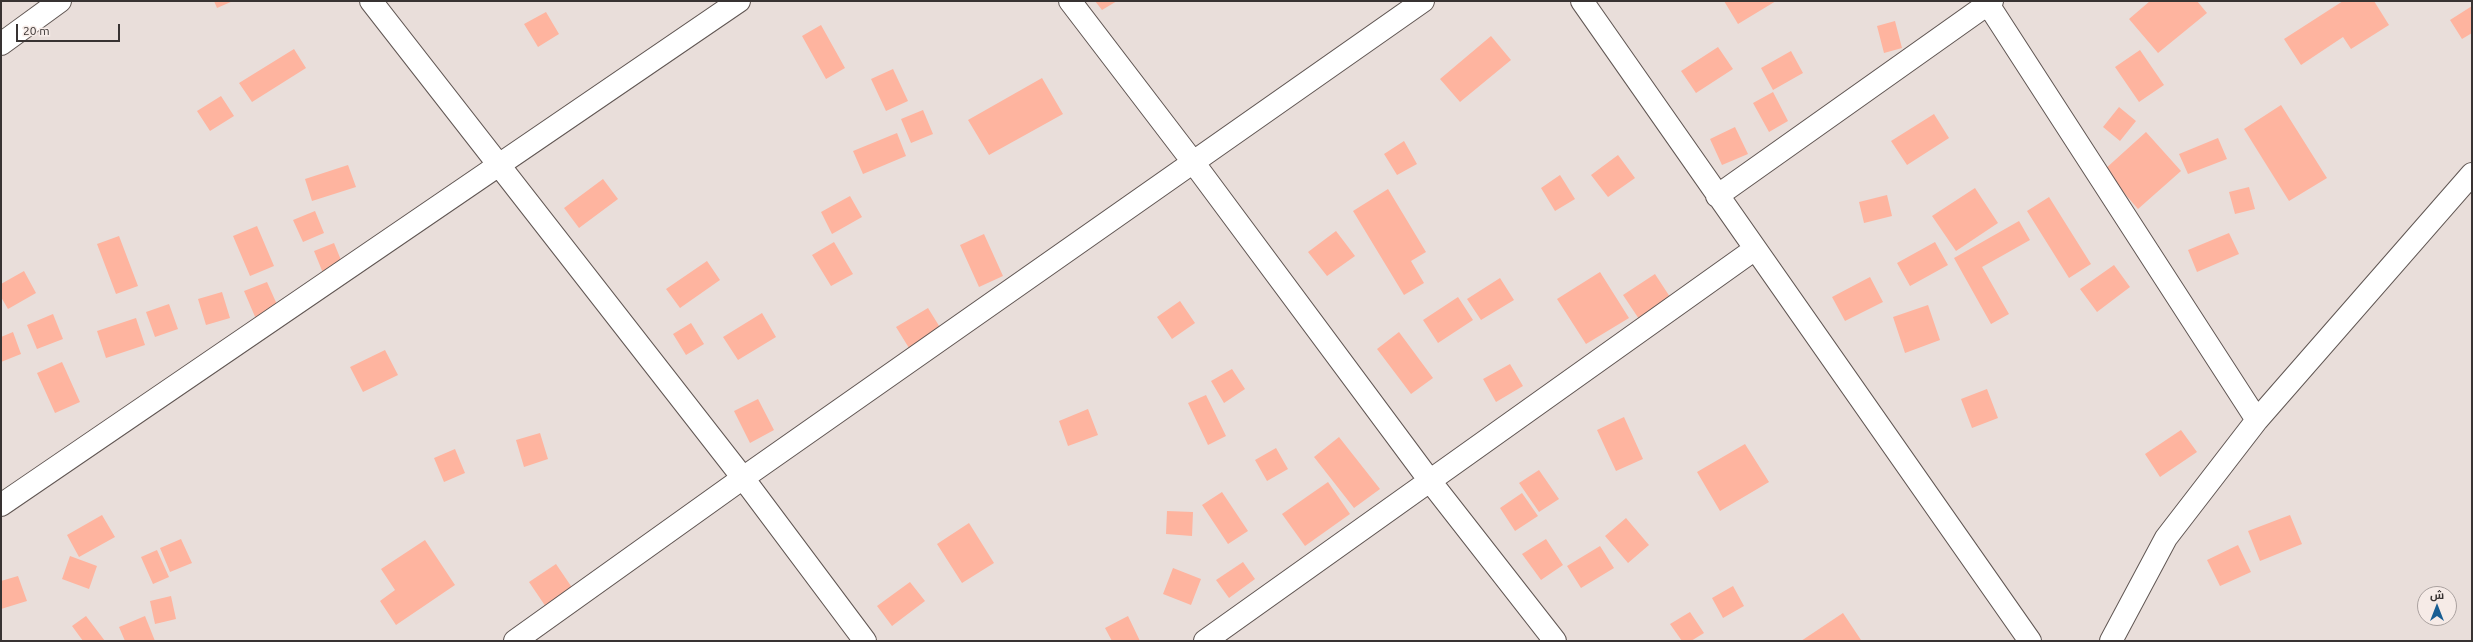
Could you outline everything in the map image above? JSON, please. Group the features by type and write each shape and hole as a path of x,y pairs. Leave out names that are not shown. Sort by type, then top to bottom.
{"street":[{"path":"1,44 60,1"},
{"path":"371,1 743,478 865,641"},
{"path":"1,505 498,164 739,1"},
{"path":"1070,1 1193,162 1430,481 1556,641"},
{"path":"515,641 743,478 1423,1"},
{"path":"1582,1 1754,249 2030,641"},
{"path":"1717,196 1988,2 2256,420"},
{"path":"2111,641 2166,538 2256,420 2472,174"},
{"path":"1205,641 1754,249"}],"building":[{"path":"214,1 233,1 217,8"},
{"path":"1095,1 1117,1 1102,10"},
{"path":"1724,1 1776,1 1738,24"},
{"path":"2150,1 2197,1 2207,13 2158,53 2129,19"},
{"path":"2343,1 2374,1 2389,25 2351,49 2343,37 2301,65 2284,39"},
{"path":"2472,6 2472,33 2462,39 2450,20"},
{"path":"546,12 559,34 538,47 524,24"},
{"path":"1895,21 1902,48 1884,53 1877,26"},
{"path":"821,25 845,68 826,79 802,36"},
{"path":"1491,36 1511,60 1460,102 1440,79"},
{"path":"1718,47 1733,69 1696,93 1681,71"},
{"path":"294,49 306,68 252,102 239,83"},
{"path":"2140,50 2164,85 2139,102 2115,67"},
{"path":"1791,51 1803,73 1773,90 1761,68"},
{"path":"893,69 908,101 886,111 871,79"},
{"path":"1042,78 1063,114 989,155 968,120"},
{"path":"1773,92 1788,121 1769,132 1753,103"},
{"path":"221,96 234,116 210,131 197,111"},
{"path":"2281,105 2327,178 2289,201 2244,129"},
{"path":"2119,107 2136,121 2120,141 2103,127"},
{"path":"923,110 933,134 911,143 901,119"},
{"path":"1934,114 1949,138 1907,165 1891,141"},
{"path":"1735,127 1748,154 1722,165 1710,139"},
{"path":"2146,132 2181,171 2138,209 2104,170"},
{"path":"897,133 906,156 863,174 853,151"},
{"path":"2218,138 2227,159 2188,174 2179,154"},
{"path":"1404,141 1417,164 1397,175 1384,154"},
{"path":"1618,155 1635,178 1608,197 1591,175"},
{"path":"348,165 356,187 312,201 305,179"},
{"path":"1560,175 1575,199 1555,211 1541,188"},
{"path":"603,179 618,199 579,228 564,208"},
{"path":"2249,187 2255,209 2235,214 2229,192"},
{"path":"1975,188 1998,223 1956,251 1932,216"},
{"path":"1388,189 1426,252 1411,261 1424,283 1404,295 1353,211"},
{"path":"1887,195 1892,216 1864,223 1859,202"},
{"path":"850,196 862,217 832,234 821,212"},
{"path":"2049,197 2091,264 2069,278 2027,211"},
{"path":"315,211 324,233 303,242 293,220"},
{"path":"2019,221 2030,240 1982,267 2009,314 1991,324 1954,258"},
{"path":"257,226 274,266 250,276 233,236"},
{"path":"1336,231 1355,256 1327,276 1308,252"},
{"path":"2229,233 2239,254 2197,272 2188,250"},
{"path":"984,234 1003,276 979,287 960,245"},
{"path":"119,236 138,286 116,294 97,244"},
{"path":"834,242 853,274 831,286 812,255"},
{"path":"1935,242 1948,265 1910,286 1897,263"},
{"path":"334,243 343,265 323,273 314,251"},
{"path":"707,261 720,280 680,308 666,289"},
{"path":"2114,265 2130,287 2097,312 2080,289"},
{"path":"24,271 36,293 8,309 1,297 1,284"},
{"path":"1600,272 1629,318 1586,344 1557,299"},
{"path":"1655,274 1670,297 1639,319 1623,295"},
{"path":"1870,277 1883,302 1845,321 1832,297"},
{"path":"1500,278 1514,300 1481,320 1467,299"},
{"path":"267,282 279,309 256,319 244,291"},
{"path":"222,292 230,318 206,325 198,299"},
{"path":"1458,297 1473,320 1438,343 1423,320"},
{"path":"1180,301 1195,323 1172,339 1157,317"},
{"path":"169,304 178,329 155,337 146,312"},
{"path":"1928,305 1940,340 1905,353 1893,317"},
{"path":"928,308 941,329 909,348 896,327"},
{"path":"762,313 776,337 738,360 723,337"},
{"path":"53,314 63,339 37,349 27,325"},
{"path":"136,318 145,345 106,358 97,331"},
{"path":"691,323 704,344 686,355 673,334"},
{"path":"13,332 21,354 1,362 1,337"},
{"path":"1399,332 1433,378 1411,394 1377,349"},
{"path":"385,350 398,375 363,392 350,367"},
{"path":"62,362 80,402 55,413 37,373"},
{"path":"1510,364 1523,386 1496,402 1483,379"},
{"path":"1232,369 1245,389 1224,403 1211,381"},
{"path":"1987,389 1998,418 1972,428 1961,399"},
{"path":"1206,395 1226,436 1208,445 1188,403"},
{"path":"758,399 774,430 750,443 734,411"},
{"path":"1088,409 1098,435 1068,446 1059,421"},
{"path":"1624,417 1643,459 1616,471 1597,430"},
{"path":"2181,430 2197,452 2160,477 2145,454"},
{"path":"540,433 548,459 524,467 516,440"},
{"path":"1339,437 1380,489 1354,508 1314,457"},
{"path":"1745,444 1769,482 1720,511 1697,472"},
{"path":"1276,448 1288,469 1267,481 1255,460"},
{"path":"455,449 465,473 444,482 434,458"},
{"path":"1539,470 1559,499 1539,512 1519,483"},
{"path":"1328,482 1350,514 1305,546 1282,514"},
{"path":"1222,492 1248,531 1228,544 1202,505"},
{"path":"1522,493 1538,516 1515,531 1500,508"},
{"path":"1167,511 1193,512 1192,536 1166,534"},
{"path":"102,515 115,537 79,557 67,535"},
{"path":"2290,515 2302,544 2260,561 2248,531"},
{"path":"1626,518 1649,545 1628,563 1605,536"},
{"path":"969,523 994,563 962,583 937,544"},
{"path":"181,539 192,563 170,572 160,548"},
{"path":"1546,539 1563,565 1541,580 1522,554"},
{"path":"425,540 455,585 396,625 380,601 395,590 381,569"},
{"path":"2238,545 2251,572 2220,586 2207,560"},
{"path":"1600,546 1614,568 1581,588 1567,566"},
{"path":"157,550 169,577 153,584 141,557"},
{"path":"70,556 97,566 89,589 62,579"},
{"path":"1243,562 1255,579 1229,598 1216,580"},
{"path":"556,564 573,589 546,607 529,582"},
{"path":"1173,568 1201,579 1191,605 1163,594"},
{"path":"18,576 27,601 1,609 1,581"},
{"path":"910,582 925,601 892,626 877,606"},
{"path":"1733,586 1744,606 1723,618 1712,598"},
{"path":"171,596 176,619 155,624 150,601"},
{"path":"1690,612 1704,633 1691,641 1682,641 1670,624"},
{"path":"1843,613 1861,640 1801,641"},
{"path":"86,616 105,641 83,641 72,626"},
{"path":"145,616 155,641 125,641 119,627"},
{"path":"1128,616 1140,641 1112,641 1105,628"}]}
